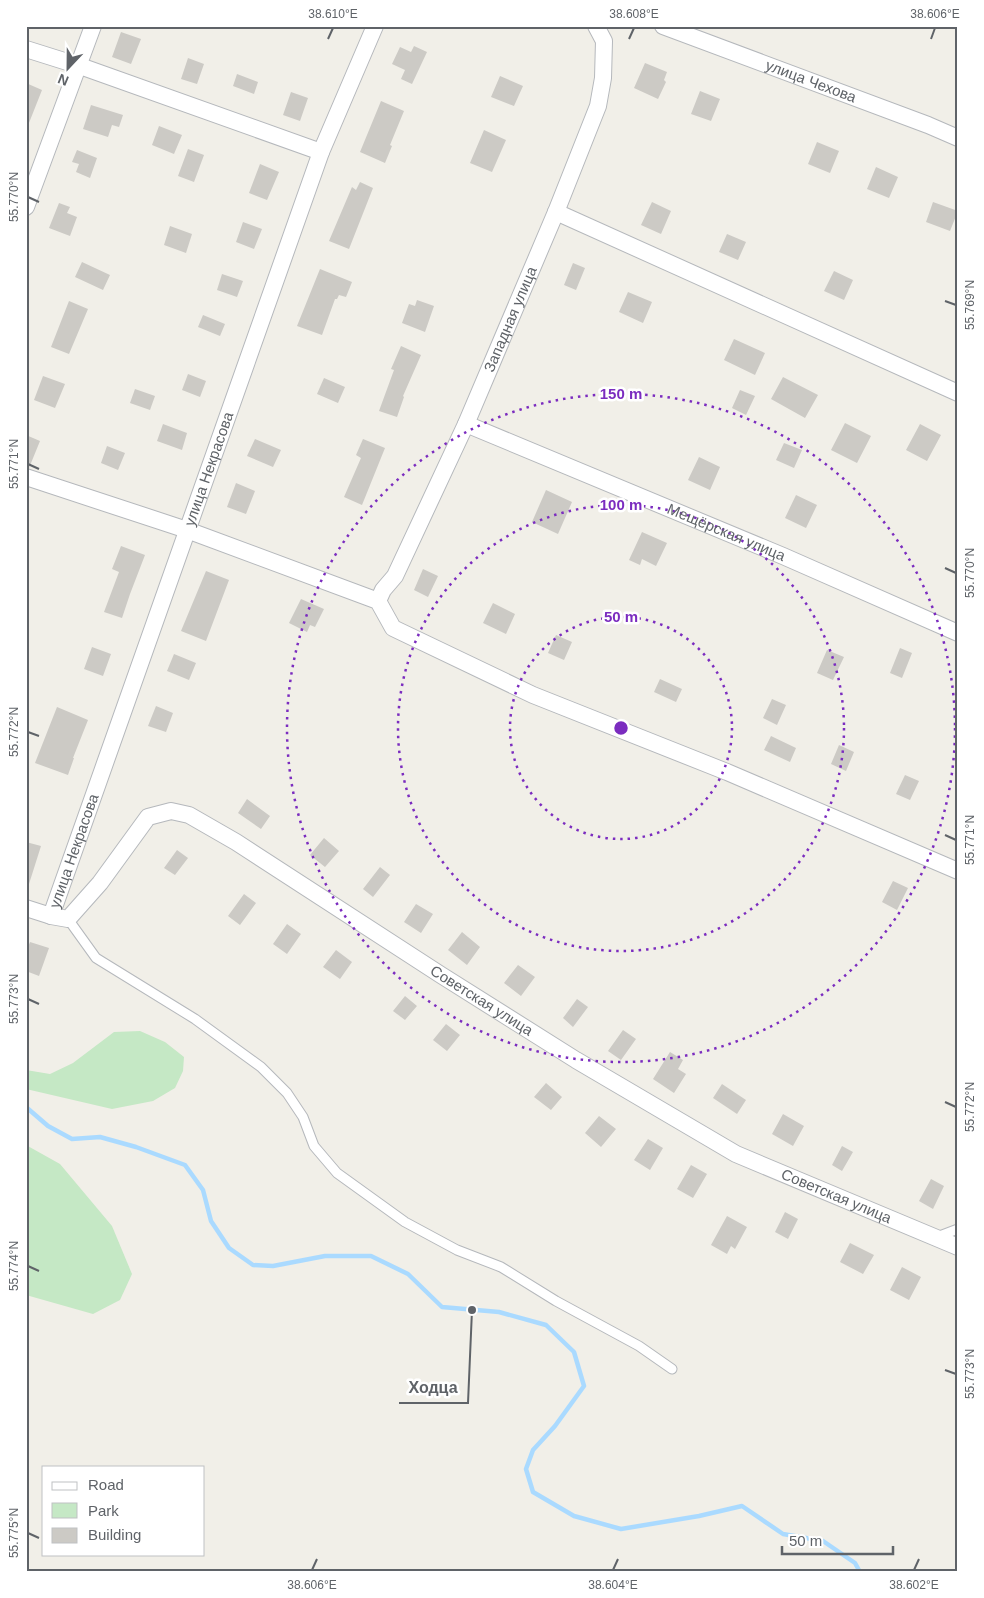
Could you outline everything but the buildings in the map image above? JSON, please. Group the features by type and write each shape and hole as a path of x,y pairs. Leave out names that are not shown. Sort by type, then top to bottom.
{"street":[{"path":"26,207 80,66 93,26"},
{"name":"улица Некрасова","path":"51,916 321,152 375,26"},
{"name":"Западная улица","path":"378,601 383,590 395,576 466,424 556,212 598,106 603,78 604,41 596,26"},
{"name":"улица Чехова","path":"663,26 928,125 958,138"},
{"path":"26,48 321,152"},
{"path":"556,212 958,393"},
{"name":"Мещёрская улица","path":"466,424 783,556 958,633"},
{"path":"26,477 187,530 378,601 394,628 533,695 728,772 958,871"},
{"name":"Советская улица","path":"68,919 100,883 148,817 170,811 189,815 236,842 576,1060 736,1154 958,1246"},
{"path":"26,908 68,919"}],"lane":[{"path":"68,919 96,958 195,1019 260,1067 288,1093 303,1117 314,1146 337,1173 405,1222 457,1250 501,1268 556,1301 639,1346 672,1369"},
{"path":"936,1238 958,1229"}],"green space":[{"path":"140,1031 165,1042 184,1057 183,1071 175,1088 153,1101 112,1109 26,1089 26,1070 50,1074 73,1063 114,1032"},
{"path":"26,1145 60,1164 112,1226 132,1274 120,1300 93,1314 26,1295"}],"waterway":[{"path":"26,1107 48,1126 72,1139 100,1137 136,1147 185,1165 203,1190 211,1221 229,1248 253,1265 273,1266 325,1256 371,1256 408,1274 442,1307 499,1312 546,1325 574,1352 584,1386 555,1426 533,1450 526,1469 533,1492 574,1516 621,1529 699,1516 742,1506 783,1534 823,1541 855,1563 860,1572"}],"place":[{"name":"Ходца","path":"472,1310"}]}
